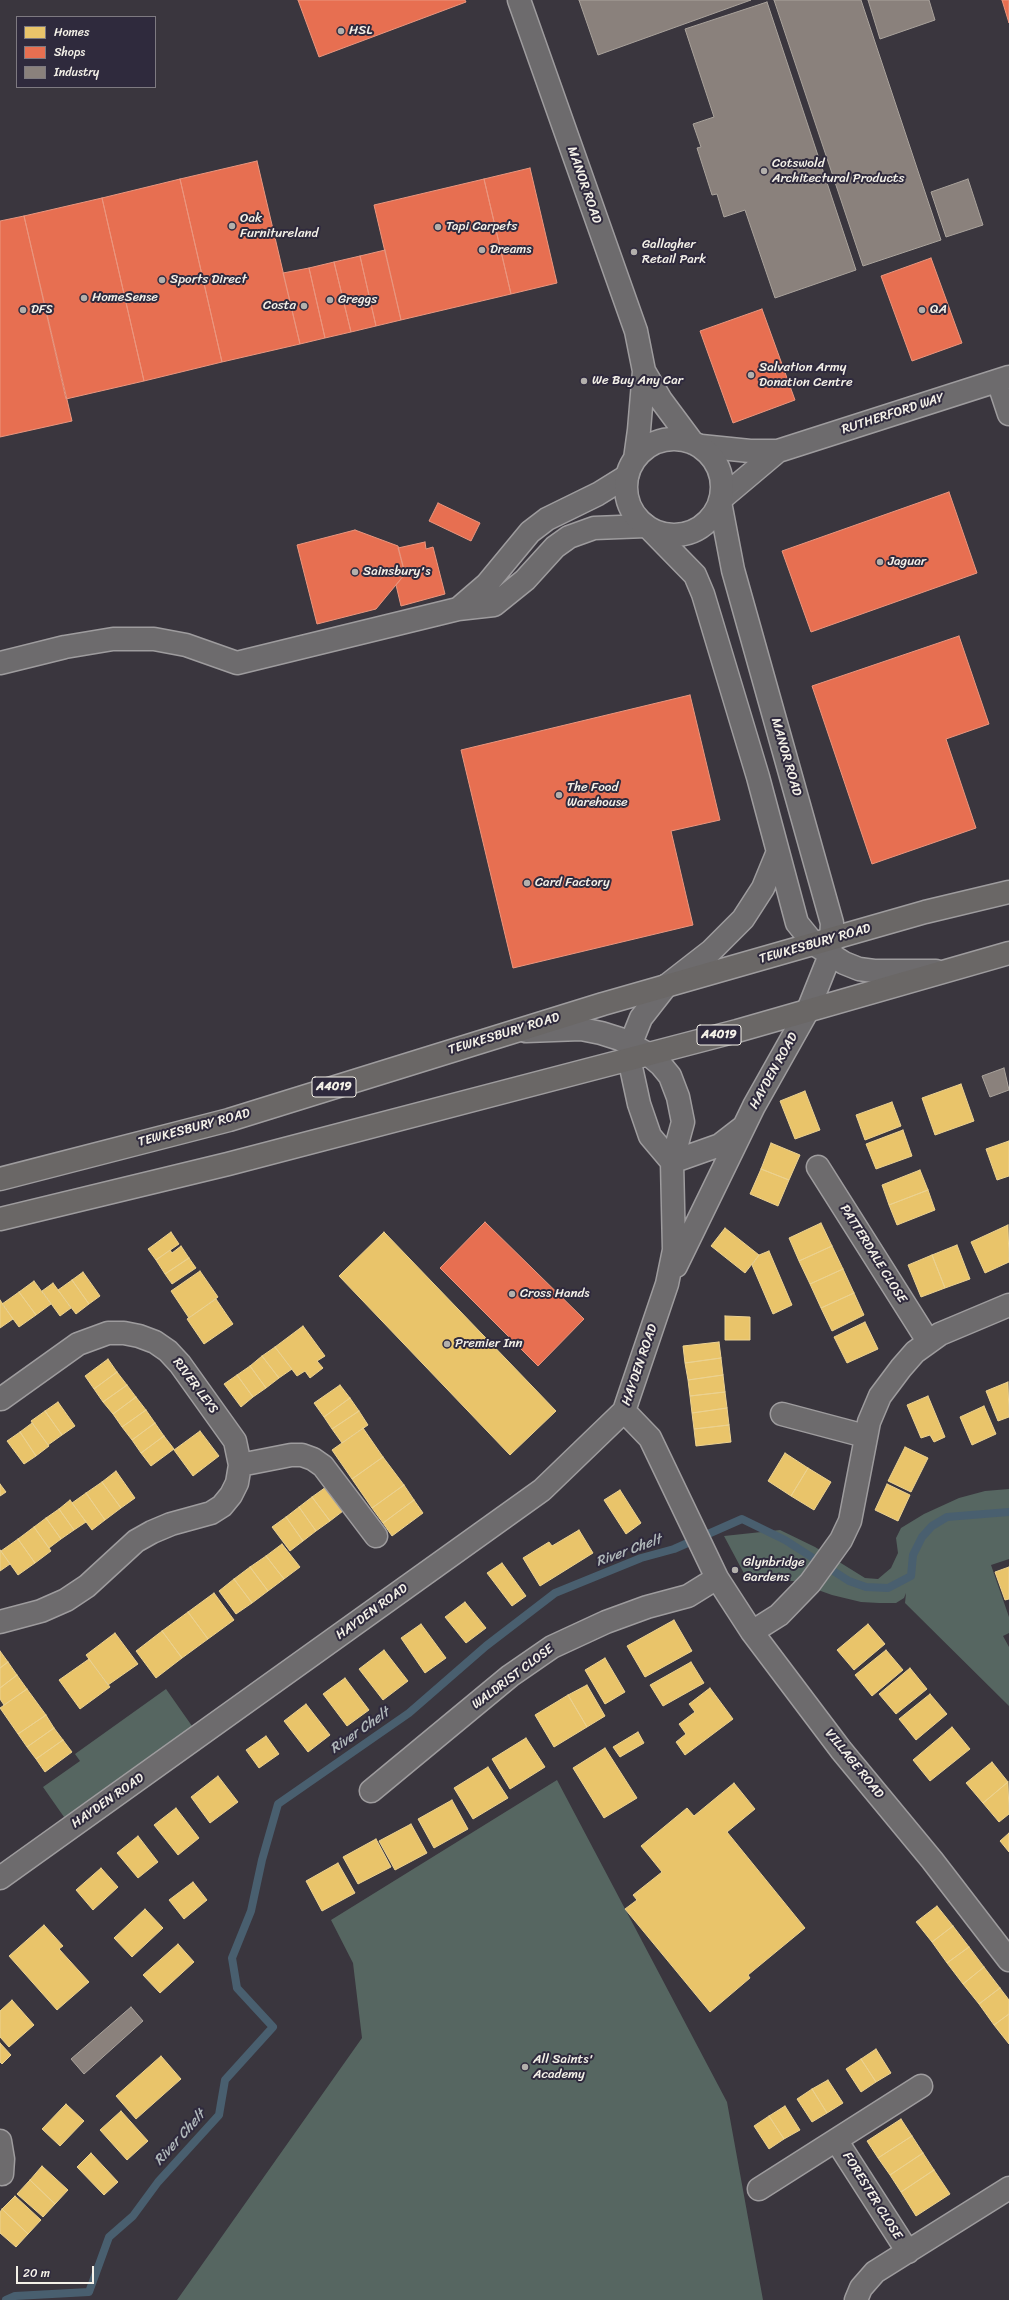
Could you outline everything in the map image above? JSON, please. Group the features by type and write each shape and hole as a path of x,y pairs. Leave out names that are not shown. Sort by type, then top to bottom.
{"highway":[{"name":"TEWKESBURY ROAD","path":"0,1178 229,1120 510,1032 666,986 826,946 1009,892"},
{"name":"A4019","path":"0,1219 228,1164 636,1052 808,1010 1009,953"}],"street":[{"name":"MANOR ROAD","path":"519,0 636,331 644,371 640,430 631,468"},
{"name":"MANOR ROAD","path":"644,371 662,400 697,445"},
{"name":"RUTHERFORD WAY","path":"697,445 750,452 778,451 1004,379"},
{"path":"1004,379 1009,414"},
{"path":"0,663 65,647 113,639 154,639 186,645 237,663 458,609 494,605 525,580 555,547 580,531 610,526 648,527 663,534 678,535 692,532 704,525 714,514 720,500 722,484 719,470 712,457 697,445 678,439 661,440 646,448 631,468 598,494 547,519 530,532 487,584 458,609"},
{"name":"RUTHERFORD WAY","path":"720,500 778,451"},
{"path":"631,468 626,490 629,504 636,516 694,575 703,594 758,777 777,854 797,923 859,969 874,971 946,971"},
{"name":"MANOR ROAD","path":"720,500 733,570 832,923 808,1010"},
{"path":"747,1123 734,1136 720,1146 672,1162 650,1136 639,1104 636,1052 641,1018 666,986 711,951 743,919 763,888 777,854"},
{"name":"HAYDEN ROAD","path":"667,1284 764,1087 808,1010"},
{"name":"HAYDEN ROAD","path":"0,1878 542,1490 624,1411 667,1284 674,1250 672,1162 683,1122 678,1097 670,1076 636,1052 602,1033 581,1029 510,1032"},
{"name":"PATTERDALE CLOSE","path":"818,1167 928,1341"},
{"path":"752,1632 779,1615 810,1583 841,1540 850,1521 854,1507 865,1436 874,1409 888,1384 900,1368 928,1341 953,1328 1009,1305"},
{"name":"RIVER LEYS","path":"0,1622 41,1611 66,1600 88,1586 136,1541 171,1524 211,1513 222,1506 231,1495 237,1483 240,1465 239,1453 232,1436 180,1364 155,1342 139,1336 124,1333 108,1333 85,1340 65,1352 1,1399"},
{"name":"VILLAGE ROAD","path":"624,1411 650,1438 713,1570 752,1632 841,1750 932,1860 1009,1960"},
{"path":"782,1414 865,1436"},
{"path":"240,1465 291,1455 313,1459 322,1466 376,1536"},
{"name":"WALDRIST CLOSE","path":"372,1791 503,1682 539,1656 572,1636 606,1622 647,1607 688,1596 713,1570"},
{"name":"FORESTER CLOSE","path":"759,2189 921,2086"},
{"name":"FORESTER CLOSE","path":"836,2140 908,2252"},
{"path":"0,2141 3,2159 2,2174"},
{"name":"FORESTER CLOSE","path":"856,2300 867,2280 908,2252 1009,2188"}],"shaded area":[{"path":"1009,1489 1009,1559 991,1565 1009,1617 1009,1633 1003,1636 1009,1647 1009,1706 905,1603 906,1593 904,1598 896,1603 861,1602 832,1595 793,1581 748,1581 724,1536 780,1530 815,1547 865,1578 878,1579 891,1568 898,1553 896,1538 901,1528 924,1514 959,1498 985,1491"},
{"path":"166,1689 199,1736 71,1827 43,1787 80,1761 75,1754"},
{"name":"All Saints' Academy","path":"557,1780 727,2102 763,2300 177,2300 362,2038 353,1963 331,1920"}],"building: Homes":[{"path":"961,1084 974,1121 935,1135 922,1098"},
{"path":"805,1091 820,1130 795,1139 780,1101"},
{"path":"892,1102 901,1126 865,1140 856,1115"},
{"path":"903,1130 912,1156 876,1169 866,1144"},
{"path":"1009,1141 1009,1176 997,1180 986,1149"},
{"path":"771,1143 800,1155 789,1180 761,1169"},
{"path":"761,1169 789,1180 778,1206 750,1194"},
{"path":"920,1170 928,1190 889,1205 882,1185"},
{"path":"928,1190 935,1210 897,1225 889,1205"},
{"path":"821,1223 832,1246 799,1261 789,1238"},
{"path":"1008,1225 1009,1262 985,1273 971,1242"},
{"path":"725,1228 759,1255 745,1273 711,1246"},
{"path":"171,1232 179,1244 156,1260 148,1249"},
{"name":"Premier Inn","path":"384,1232 556,1411 510,1455 339,1276"},
{"path":"957,1245 970,1279 945,1288 932,1255"},
{"path":"181,1246 189,1258 165,1274 156,1260 170,1250 172,1253"},
{"path":"832,1246 843,1269 810,1284 799,1261"},
{"path":"769,1251 792,1305 773,1314 752,1265 759,1255"},
{"path":"932,1255 945,1288 921,1297 908,1265"},
{"path":"189,1258 196,1268 172,1284 165,1274"},
{"path":"843,1269 854,1293 821,1308 810,1284"},
{"path":"200,1271 218,1297 189,1318 171,1291"},
{"path":"83,1272 100,1296 89,1304 72,1280"},
{"path":"72,1280 89,1304 76,1314 58,1290"},
{"path":"34,1281 51,1304 36,1315 19,1292"},
{"path":"53,1283 71,1308 60,1316 42,1291"},
{"path":"19,1292 36,1315 19,1327 2,1304"},
{"path":"854,1293 864,1315 832,1331 821,1308"},
{"path":"216,1299 233,1324 204,1344 187,1319"},
{"path":"0,1300 13,1319 0,1328"},
{"path":"725,1316 750,1317 750,1340 725,1340"},
{"path":"865,1322 878,1349 847,1363 834,1337"},
{"path":"303,1326 325,1356 317,1361 323,1368 310,1378 305,1371 297,1376 275,1347"},
{"path":"719,1342 721,1358 685,1363 683,1346"},
{"path":"275,1347 292,1369 279,1378 262,1356"},
{"path":"262,1356 279,1378 266,1388 250,1366"},
{"path":"721,1358 723,1375 688,1380 685,1363"},
{"path":"108,1359 117,1372 94,1389 85,1376"},
{"path":"250,1366 266,1388 253,1397 237,1375"},
{"path":"117,1372 127,1385 103,1402 94,1389"},
{"path":"237,1375 253,1397 241,1407 224,1384"},
{"path":"723,1375 725,1392 690,1396 688,1380"},
{"path":"1008,1382 1009,1417 998,1421 986,1391"},
{"path":"127,1385 136,1397 113,1414 103,1402"},
{"path":"340,1385 350,1398 324,1417 314,1403"},
{"path":"725,1392 727,1408 692,1413 690,1396"},
{"path":"928,1396 945,1437 934,1442 930,1435 921,1438 907,1405"},
{"path":"136,1397 146,1410 122,1427 113,1414"},
{"path":"350,1398 359,1411 332,1429 324,1417"},
{"path":"58,1402 75,1426 62,1435 45,1411"},
{"path":"984,1406 996,1434 972,1445 960,1417"},
{"path":"727,1408 729,1425 694,1429 692,1413"},
{"path":"146,1410 155,1423 132,1440 122,1427"},
{"path":"45,1411 62,1435 48,1445 31,1421"},
{"path":"359,1411 368,1425 342,1443 332,1429"},
{"path":"32,1423 49,1446 36,1456 20,1432"},
{"path":"155,1423 164,1436 141,1453 132,1440"},
{"path":"729,1425 731,1442 696,1446 694,1429"},
{"path":"363,1428 383,1457 352,1479 332,1450"},
{"path":"200,1431 219,1456 193,1476 174,1450"},
{"path":"20,1432 36,1456 24,1464 7,1441"},
{"path":"164,1436 174,1449 151,1466 141,1453"},
{"path":"905,1447 928,1458 911,1492 888,1481"},
{"path":"785,1453 808,1468 791,1496 768,1481"},
{"path":"383,1457 404,1485 372,1508 352,1479"},
{"path":"808,1468 831,1482 814,1510 791,1496"},
{"path":"116,1471 135,1498 121,1508 102,1482"},
{"path":"102,1482 121,1508 105,1520 86,1493"},
{"path":"0,1484 6,1492 0,1496"},
{"path":"887,1484 910,1495 898,1521 875,1510"},
{"path":"404,1485 414,1500 383,1523 372,1508"},
{"path":"326,1487 343,1511 330,1521 312,1497"},
{"path":"620,1490 641,1523 626,1534 604,1500"},
{"path":"86,1493 105,1520 92,1530 72,1503"},
{"path":"312,1497 330,1521 316,1531 299,1507"},
{"path":"70,1500 86,1522 74,1530 59,1509"},
{"path":"414,1500 423,1513 392,1536 383,1523"},
{"path":"299,1507 316,1531 303,1541 286,1517"},
{"path":"59,1509 74,1530 61,1539 46,1518"},
{"path":"286,1517 303,1541 290,1551 272,1527"},
{"path":"46,1518 61,1539 49,1548 34,1527"},
{"path":"34,1527 51,1551 35,1563 18,1539"},
{"path":"579,1530 593,1553 540,1586 523,1558 549,1542 552,1546"},
{"path":"18,1539 35,1563 18,1575 1,1551"},
{"path":"282,1544 300,1567 284,1579 266,1556"},
{"path":"0,1550 10,1564 0,1571"},
{"path":"266,1556 284,1579 268,1591 250,1567"},
{"path":"502,1563 526,1596 512,1606 487,1573"},
{"path":"250,1567 268,1591 252,1603 234,1579"},
{"path":"1009,1567 1009,1599 1005,1600 995,1572"},
{"path":"234,1579 252,1603 236,1614 219,1591"},
{"path":"214,1593 234,1620 208,1639 188,1612"},
{"path":"465,1602 486,1628 466,1643 445,1617"},
{"path":"188,1612 208,1639 182,1658 162,1631"},
{"path":"674,1620 692,1651 645,1677 627,1646"},
{"path":"421,1624 446,1658 425,1673 401,1638"},
{"path":"868,1624 885,1644 854,1670 837,1650"},
{"path":"162,1631 182,1658 156,1678 136,1651"},
{"path":"115,1633 138,1664 108,1685 86,1655"},
{"path":"384,1650 408,1681 383,1700 359,1669"},
{"path":"886,1650 903,1670 872,1696 855,1675"},
{"path":"0,1651 8,1662 0,1668"},
{"path":"605,1658 625,1692 605,1704 585,1670"},
{"path":"89,1659 110,1687 80,1709 59,1680"},
{"path":"8,1662 17,1675 0,1688 0,1668"},
{"path":"691,1662 704,1683 663,1706 650,1685"},
{"path":"910,1668 927,1689 896,1714 879,1694"},
{"path":"17,1675 27,1689 4,1705 0,1699 0,1688"},
{"path":"345,1678 369,1710 347,1726 323,1694"},
{"path":"587,1685 605,1716 587,1727 568,1695"},
{"path":"710,1688 733,1719 685,1755 676,1742 686,1734 679,1724 695,1712 689,1704"},
{"path":"27,1689 46,1715 18,1734 0,1708"},
{"path":"930,1694 947,1714 916,1740 899,1719"},
{"path":"568,1695 587,1727 554,1747 535,1715"},
{"path":"306,1704 330,1735 308,1752 284,1721"},
{"path":"46,1715 54,1728 27,1747 18,1734"},
{"path":"952,1727 970,1749 930,1781 913,1760"},
{"path":"54,1728 63,1740 36,1759 27,1747"},
{"path":"638,1732 644,1743 620,1757 613,1747"},
{"path":"266,1736 279,1754 259,1768 246,1750"},
{"path":"526,1738 545,1767 510,1789 492,1759"},
{"path":"63,1740 72,1752 45,1772 36,1759"},
{"path":"605,1748 637,1798 604,1818 573,1768"},
{"path":"992,1762 1008,1782 983,1803 966,1783"},
{"path":"488,1767 508,1798 473,1819 454,1788"},
{"path":"218,1776 238,1802 210,1823 191,1797"},
{"path":"1008,1782 1009,1814 999,1822 983,1803"},
{"path":"734,1783 755,1809 727,1832 805,1928 748,1975 750,1978 710,2012 625,1909 637,1900 633,1895 662,1872 641,1846 687,1808 694,1816"},
{"path":"452,1800 468,1829 434,1848 418,1819"},
{"path":"176,1808 199,1838 178,1855 154,1825"},
{"path":"411,1824 427,1853 395,1870 379,1841"},
{"path":"1009,1833 1009,1852 1000,1841"},
{"path":"138,1836 158,1862 138,1878 117,1853"},
{"path":"376,1839 391,1867 358,1884 343,1857"},
{"path":"338,1863 355,1893 322,1911 306,1881"},
{"path":"101,1868 118,1887 93,1910 76,1890"},
{"path":"193,1882 207,1900 184,1919 169,1900"},
{"path":"937,1906 953,1926 932,1942 916,1922"},
{"path":"145,1909 163,1928 132,1957 114,1938"},
{"path":"44,1925 63,1946 59,1949 89,1982 57,2010 9,1956"},
{"path":"953,1926 969,1947 947,1963 932,1942"},
{"path":"178,1944 194,1962 160,1993 143,1975"},
{"path":"969,1947 984,1967 963,1984 947,1963"},
{"path":"984,1967 1000,1988 979,2004 963,1984"},
{"path":"1000,1988 1009,2000 1009,2014 994,2025 979,2004"},
{"path":"12,2000 34,2025 9,2047 0,2037 0,2011"},
{"path":"1009,2014 1009,2044 994,2025"},
{"path":"0,2043 11,2055 2,2064 0,2062"},
{"path":"876,2049 891,2073 876,2082 861,2059"},
{"path":"161,2056 181,2079 136,2119 116,2096"},
{"path":"861,2059 876,2082 861,2092 846,2069"},
{"path":"828,2080 843,2103 827,2113 812,2089"},
{"path":"812,2089 827,2113 812,2122 797,2099"},
{"path":"66,2104 84,2121 60,2146 42,2129"},
{"path":"785,2106 800,2130 784,2139 769,2116"},
{"path":"121,2111 148,2141 127,2160 100,2130"},
{"path":"769,2116 784,2139 769,2149 754,2126"},
{"path":"901,2119 912,2136 878,2158 867,2141"},
{"path":"912,2136 923,2153 890,2175 878,2158"},
{"path":"91,2153 118,2182 104,2195 77,2167"},
{"path":"923,2153 934,2170 901,2192 890,2175"},
{"path":"42,2166 68,2190 55,2204 30,2180"},
{"path":"934,2170 950,2194 916,2216 901,2192"},
{"path":"30,2180 55,2204 43,2217 17,2194"},
{"path":"15,2196 41,2220 28,2234 2,2209"},
{"path":"2,2209 28,2234 16,2247 0,2233 0,2212"}],"building: Shops":[{"path":"298,0 465,0 466,2 319,57"},
{"path":"1002,0 1009,0 1009,23"},
{"name":"Oak Furnitureland","path":"257,161 300,344 222,362 180,179"},
{"path":"530,168 557,283 511,294 484,179"},
{"name":"Sports Direct","path":"180,179 222,362 144,381 102,198"},
{"name":"Tapi Carpets","path":"484,179 511,294 401,320 374,205"},
{"name":"HomeSense","path":"102,198 144,381 66,399 24,216"},
{"name":"DFS","path":"24,216 72,421 0,437 0,221"},
{"path":"385,250 401,320 376,326 360,256"},
{"path":"360,256 376,326 351,332 334,262"},
{"name":"QA","path":"931,258 962,343 912,361 881,276"},
{"name":"Greggs","path":"334,262 351,332 325,338 309,268"},
{"name":"Costa","path":"309,268 325,338 300,344 283,273"},
{"name":"Salvation Army Donation Centre","path":"762,309 795,400 733,423 700,331"},
{"name":"Jaguar","path":"949,492 977,573 811,632 782,551"},
{"path":"438,503 480,523 471,541 429,521"},
{"path":"355,530 398,546 405,574 376,609 317,624 297,545"},
{"path":"425,542 426,549 433,547 445,594 401,606 396,585 405,574 398,548"},
{"path":"959,636 989,724 946,739 976,828 872,864 812,686"},
{"path":"690,695 720,820 671,831 693,925 513,968 461,750"},
{"name":"Cross Hands","path":"485,1222 584,1319 538,1366 440,1268"}],"building: Industry":[{"path":"579,0 751,0 598,55"},
{"path":"774,0 861,0 941,240 863,266"},
{"path":"868,0 929,0 935,20 880,39"},
{"name":"Cotswold Architectural Products","path":"767,2 856,270 775,298 745,210 724,217 717,194 712,195 697,148 701,147 693,124 714,117 685,29"},
{"path":"968,179 983,225 946,237 931,192"},
{"path":"1004,1068 1009,1090 990,1097 982,1076"},
{"path":"131,2007 143,2021 84,2074 71,2059"}],"waterway":[{"name":"River Chelt","path":"6,2300 15,2296 89,2292 109,2237 133,2216 158,2182 219,2115 225,2080 273,2027 237,1988 232,1958 251,1911 262,1860 278,1804 409,1713 486,1646 555,1593 641,1558 674,1549 742,1519 785,1540 849,1581 866,1587 888,1588 911,1576 913,1555 922,1537 932,1526 947,1517 1009,1512"}],"place":[{"name":"HSL","path":"341,31"},
{"name":"Cotswold Architectural Products","path":"764,171"},
{"name":"Oak Furnitureland","path":"232,226"},
{"name":"Tapi Carpets","path":"438,227"},
{"name":"Dreams","path":"482,250"},
{"name":"Gallagher Retail Park","path":"634,252"},
{"name":"Sports Direct","path":"162,280"},
{"name":"HomeSense","path":"84,298"},
{"name":"Greggs","path":"330,300"},
{"name":"Costa","path":"304,306"},
{"name":"DFS","path":"23,310"},
{"name":"QA","path":"922,310"},
{"name":"Salvation Army Donation Centre","path":"751,375"},
{"name":"We Buy Any Car","path":"584,381"},
{"name":"Jaguar","path":"880,562"},
{"name":"Sainsbury's","path":"355,572"},
{"name":"The Food Warehouse","path":"559,795"},
{"name":"Card Factory","path":"527,883"},
{"name":"Cross Hands","path":"512,1294"},
{"name":"Premier Inn","path":"447,1344"},
{"name":"Glynbridge Gardens","path":"735,1570"},
{"name":"All Saints' Academy","path":"525,2067"}]}
